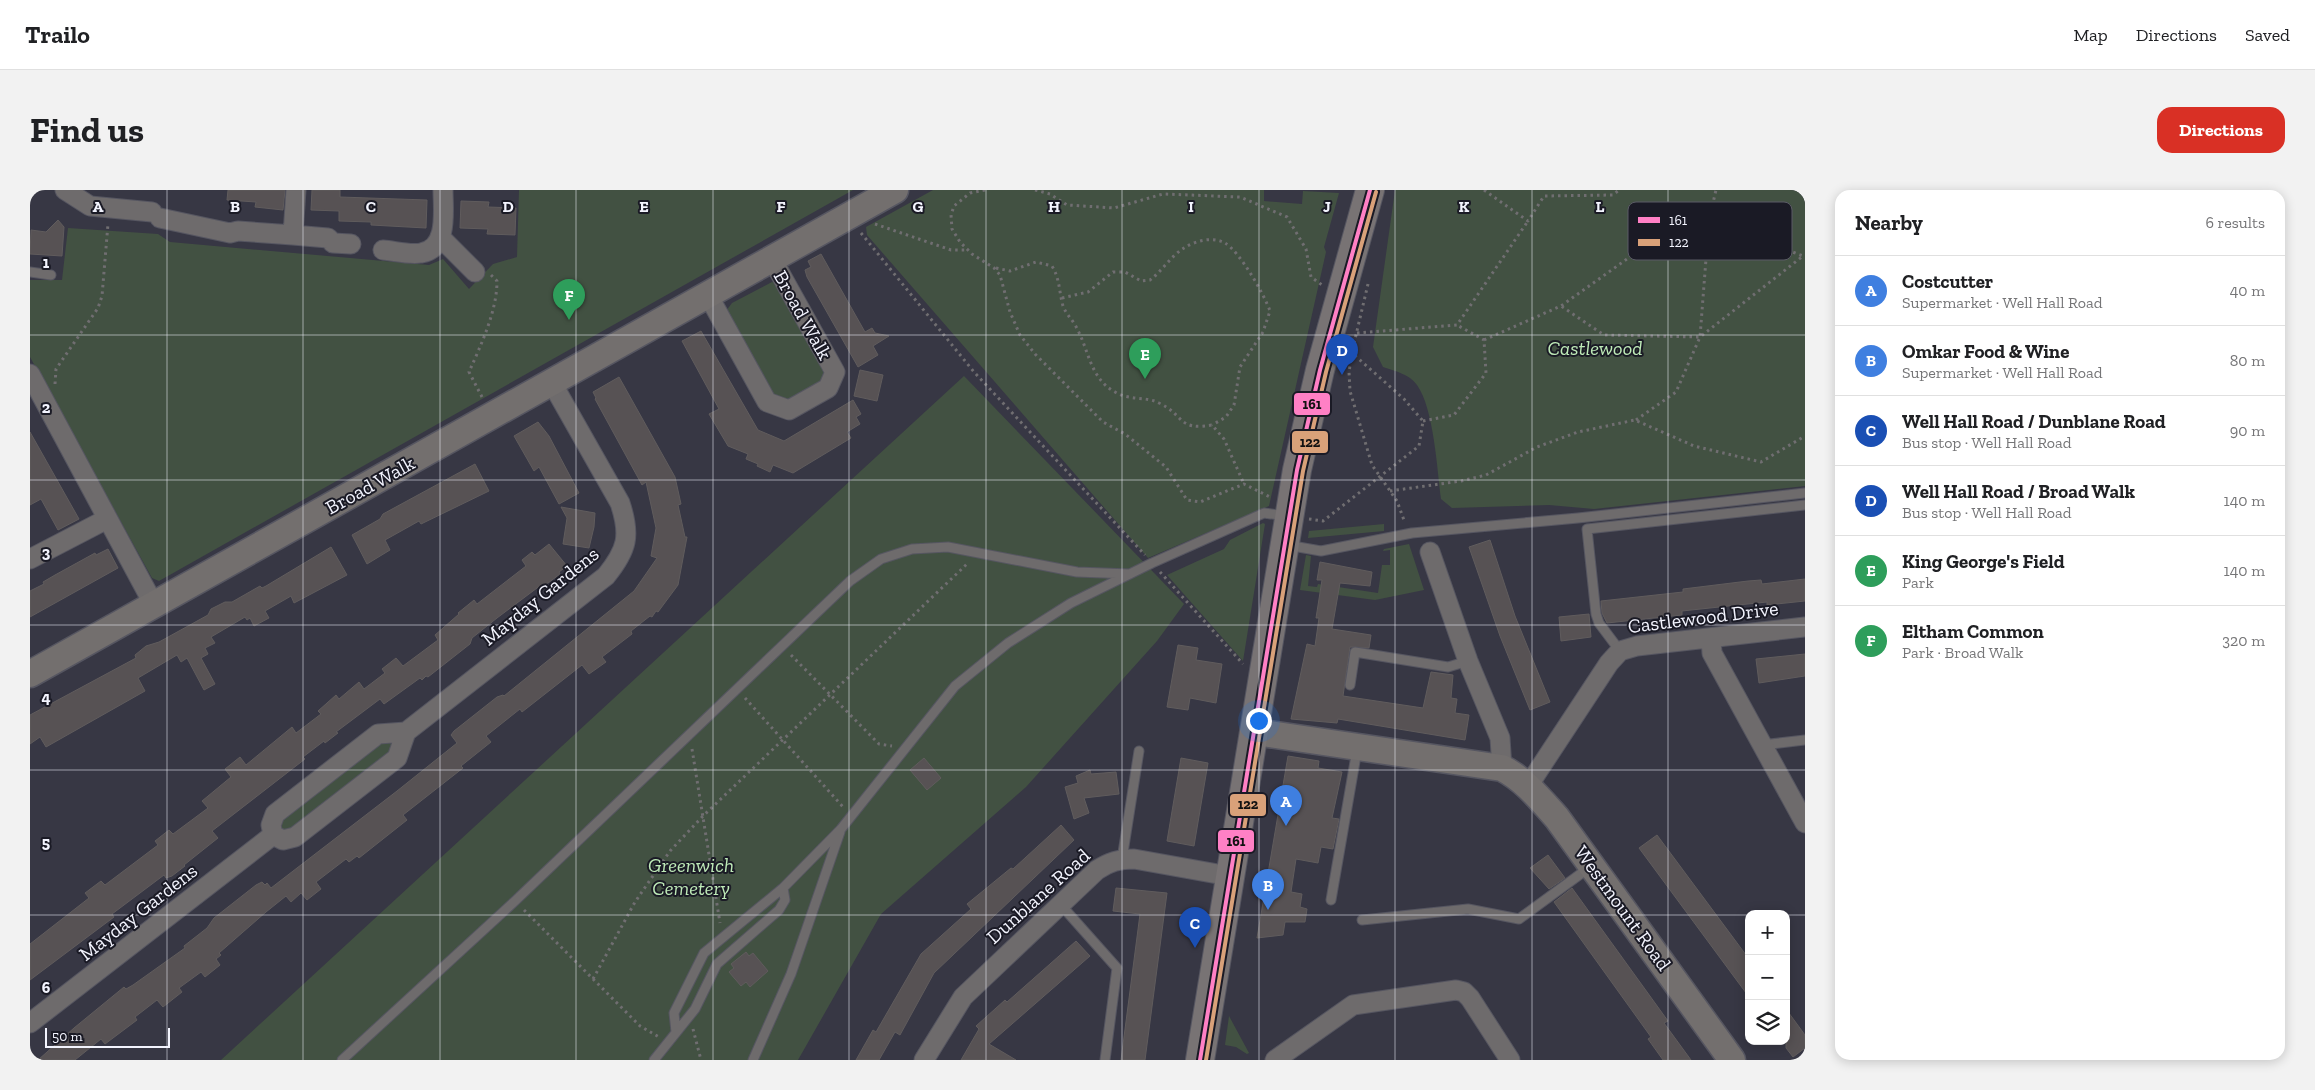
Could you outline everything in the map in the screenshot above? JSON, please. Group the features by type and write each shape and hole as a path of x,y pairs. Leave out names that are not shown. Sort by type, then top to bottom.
{"highway":[{"path":"1205,1060 1230,876 1255,732 1289,511 1320,370 1370,190"}],"street":[{"path":"65,190 90,206 156,215 230,234 238,231 293,235 328,238 333,243 351,244"},
{"path":"293,235 296,190"},
{"path":"382,250 422,253 434,247 442,238 443,190"},
{"name":"Broad Walk","path":"30,674 895,190"},
{"path":"442,238 475,272"},
{"name":"Broad Walk","path":"708,295 767,402 789,410 828,388 835,372 772,259"},
{"name":"Mayday Gardens","path":"406,732 606,576 621,558 626,540 626,522 620,503 552,383"},
{"path":"33,385 47,407 154,605"},
{"path":"30,559 107,518"},
{"path":"1430,552 1468,661 1500,738 1502,768"},
{"name":"Castlewood Drive","path":"1528,786 1608,663 1620,651 1637,646 1805,627"},
{"path":"1711,638 1712,653 1805,823"},
{"path":"406,732 396,758 294,837 283,840 273,835 271,825 276,814 341,762 378,734 406,732"},
{"name":"Westmount Road","path":"1255,732 1502,768 1528,786 1557,818 1732,1060"},
{"name":"Mayday Gardens","path":"30,1023 273,835"},
{"name":"Dunblane Road","path":"924,1060 963,997 1097,870 1108,863 1122,859 1230,876"},
{"path":"1275,1060 1353,1005 1456,990 1464,992 1470,998 1510,1060"}],"lane":[{"path":"30,272 51,275"},
{"path":"1284,545 1321,551 1408,534 1805,493"},
{"path":"1620,651 1598,623 1587,529 1805,505"},
{"path":"676,1032 674,1013 704,953 783,888 841,829 954,686 1008,643 1070,603 1152,563 1264,513 1289,511"},
{"path":"342,1060 514,901 850,580 880,559 912,549 948,547 1077,572 1130,574"},
{"path":"1350,685 1355,652 1448,667 1468,661"},
{"path":"1762,745 1805,740"},
{"path":"1331,900 1358,747"},
{"path":"1122,859 1140,751"},
{"path":"754,1060 791,974 841,829"},
{"path":"1362,920 1468,909 1519,919 1592,866"},
{"path":"654,1060 691,1014 717,964 779,910 784,900 783,888"},
{"path":"1061,904 1117,968 1105,1060"}],"path":[{"path":"985,190 965,196 954,206 950,215 952,229 960,242 968,250 994,268 1000,275 1010,312 1020,335 1035,354 1103,422 1125,434 1166,467 1187,500 1200,502 1244,484"},
{"path":"1035,190 1050,194 1067,205 1114,208 1163,194 1240,197 1287,218 1306,249 1311,277 1324,286"},
{"path":"1484,190 1528,221"},
{"path":"1457,325 1544,196 1613,196 1619,190"},
{"path":"870,222 951,250 968,250"},
{"path":"47,407 54,397 56,369 98,308 102,296 108,227"},
{"path":"858,229 974,372 1152,563 1246,668"},
{"path":"994,268 1010,271 1036,262 1047,263 1057,273 1062,298 1067,315 1078,330 1098,378 1113,391 1130,399 1156,401 1166,406 1187,426 1196,427 1212,424 1226,417 1234,405 1240,368 1263,332 1270,311 1260,291 1236,255 1225,244 1202,240 1183,248 1150,280 1141,280 1125,272 1113,272 1088,292 1062,298"},
{"path":"1561,306 1604,335 1700,336 1803,256 1792,252"},
{"path":"1484,340 1561,306 1628,258"},
{"path":"1390,491 1461,481 1486,475 1537,447 1578,432 1635,420 1676,392 1700,336 1706,260"},
{"path":"475,272 486,270 497,282 497,291 482,343 469,372 484,402"},
{"path":"1370,278 1352,352 1349,372 1350,392 1366,450 1378,476 1397,501 1408,534"},
{"path":"1357,333 1457,325 1484,340"},
{"path":"1422,421 1454,415 1486,373 1484,340"},
{"path":"1212,424 1224,439 1244,484 1289,511 1323,520 1419,446 1422,421 1404,399 1352,352"},
{"path":"1635,420 1694,446 1761,462 1805,436"},
{"path":"593,979 634,902 670,851 782,739 979,552"},
{"path":"782,646 879,744 905,749"},
{"path":"736,689 851,816"},
{"path":"690,734 722,938"},
{"path":"514,901 640,1026 668,1043"},
{"path":"691,1014 694,1039 702,1060"}],"green space":[{"path":"519,190 853,190 159,581 152,578 30,357 30,280 62,280 68,228 158,234 170,242 429,265 443,259 469,289 493,264 517,257"},
{"path":"933,190 1264,190 1264,201 1302,204 1303,191 1339,193 1324,247 1326,252 1269,506 1148,558 867,235 866,227"},
{"name":"Castlewood","path":"1395,190 1805,190 1805,486 1594,509 1549,505 1452,508 1441,499 1434,440 1423,396 1417,385 1410,378 1402,373 1383,367 1373,347"},
{"path":"772,282 777,283 824,372 820,386 794,401 774,397 726,311 732,303"},
{"name":"Greenwich Cemetery","path":"964,376 1184,604 1157,641 1026,787 881,914 798,1060 221,1060"},
{"path":"1263,523 1265,524 1243,661 1167,575 1224,549 1230,540"},
{"path":"1384,524 1384,531 1308,538 1309,531"},
{"path":"1409,544 1424,590 1375,600 1300,590 1306,555 1311,556 1308,586 1317,587 1318,584 1378,593 1382,565 1390,565 1390,550 1383,551 1384,549"},
{"path":"388,740 393,747 393,751 289,833 281,829 279,821 380,741"},
{"path":"1229,1016 1249,1053 1247,1054 1236,1047 1225,1045"}],"building":[{"path":"228,190 285,190 283,210 255,207 256,202 227,200"},
{"path":"312,190 340,190 340,197 427,200 426,228 371,225 371,222 339,221 339,211 311,210"},
{"path":"461,201 489,202 488,207 516,208 515,235 487,234 488,229 460,228"},
{"path":"58,220 64,227 62,256 30,254 31,230 46,232"},
{"path":"821,254 865,332 872,328 875,333 889,336 873,346 878,355 858,367 807,277 805,270 811,267 808,261"},
{"path":"701,331 758,430 784,441 853,400 861,414 856,417 860,424 847,432 851,438 793,473 773,465 770,472 746,459 748,454 728,446 709,414 719,409 682,341"},
{"path":"860,370 883,375 877,401 854,396"},
{"path":"619,377 675,477 681,504 678,505 685,537 687,537 678,585 658,612 656,611 652,617 650,616 631,631 632,634 602,657 606,662 589,674 582,665 522,712 520,709 486,736 491,742 461,766 463,768 403,815 407,820 359,858 357,856 349,862 346,859 316,882 321,889 307,900 301,893 291,902 286,896 266,912 219,953 221,955 216,959 220,965 205,977 201,972 179,988 182,992 163,1007 157,1000 135,1017 137,1020 105,1044 101,1039 75,1060 38,1060 124,987 126,989 133,985 185,948 184,946 207,928 214,918 256,885 262,882 265,885 267,883 271,888 397,791 457,743 451,735 454,731 497,697 504,696 634,591 657,558 651,556 656,528 646,482 642,485 593,392"},
{"path":"538,422 549,436 579,493 559,504 539,467 534,471 514,436"},
{"path":"30,432 79,519 58,530 41,499 30,505"},
{"path":"475,464 489,491 421,524 419,521 385,540 390,550 367,564 352,535 380,519 383,514"},
{"path":"561,507 595,513 589,548 563,544 567,518"},
{"path":"1490,540 1515,616 1550,702 1530,710 1500,636 1469,547"},
{"path":"549,544 567,566 559,572 560,574 548,583 541,585 497,618 472,638 470,644 428,677 426,676 422,680 420,678 384,704 380,699 336,732 338,733 325,743 324,741 303,757 305,759 212,831 218,838 185,866 172,876 166,878 164,875 112,914 114,917 30,980 30,944 89,898 85,893 101,881 105,885 158,845 155,841 169,830 173,834 208,808 202,801 231,777 225,769 240,757 246,765 292,727 296,733 321,714 318,711 336,695 339,699 359,682 364,689 385,673 382,669 396,658 403,666 438,640 435,635 458,613 474,600 477,604 526,566 522,560 532,552 535,555"},
{"path":"331,547 347,575 294,603 291,596 265,611 269,618 254,626 250,618 247,620 245,617 211,637 215,643 205,648 208,654 201,658 215,684 204,690 187,658 181,662 177,655 138,678 145,691 46,747 40,737 30,744 30,715 136,658 135,655 146,646 159,642 208,615 211,609 225,602 232,602 260,586 262,588 266,586"},
{"path":"108,549 118,568 30,617 30,591 95,553 96,555"},
{"path":"1320,562 1372,572 1370,586 1340,583 1332,629 1371,635 1369,648 1350,647 1343,696 1423,708 1431,672 1453,675 1451,698 1457,699 1455,713 1469,715 1465,740 1338,719 1337,723 1291,719 1307,644 1315,646 1319,618 1316,618 1322,580 1317,580"},
{"path":"1805,579 1805,601 1767,605 1767,602 1682,611 1682,615 1607,623 1602,613 1601,601 1683,592 1683,589 1748,581 1761,580 1762,584"},
{"path":"1589,614 1591,637 1561,641 1559,617"},
{"path":"1178,645 1198,648 1196,660 1222,664 1216,703 1190,698 1188,710 1167,707"},
{"path":"1805,654 1805,676 1759,683 1756,659"},
{"path":"1288,756 1319,761 1318,768 1342,772 1332,818 1339,819 1333,849 1321,847 1318,863 1296,859 1291,892 1302,894 1300,907 1307,909 1305,922 1285,922 1283,935 1257,938"},
{"path":"924,758 941,778 927,790 910,770"},
{"path":"1181,758 1208,763 1194,846 1167,841"},
{"path":"1090,770 1091,774 1116,772 1119,794 1084,798 1089,813 1074,819 1065,787 1078,783 1076,776"},
{"path":"1061,825 1074,840 934,973 900,1035 895,1032 879,1060 856,1060 873,1030 876,1032 921,954 971,909 967,904 1011,868 1013,869"},
{"path":"1657,835 1745,954 1745,992 1639,848"},
{"path":"1548,855 1565,878 1549,889 1530,868"},
{"path":"1116,888 1167,893 1145,1060 1121,1060 1140,914 1113,911"},
{"path":"1572,888 1668,1021 1664,1023 1691,1060 1663,1060 1648,1039 1651,1037 1554,902"},
{"path":"1076,941 1090,956 989,1044 1016,1060 961,1060 979,1029 976,1026 1005,1000 1007,1002"},
{"path":"746,952 749,956 753,953 768,971 750,987 746,982 741,986 729,972 734,968 731,964"},
{"path":"1790,1014 1805,1035 1805,1048 1793,1057 1786,1048 1786,1045 1790,1045"}],"transit line":[{"name":"161","path":"1200,1060 1297,470 1320,370 1370,190"},
{"name":"122","path":"1206,1060 1303,471 1326,372 1376,192"}],"place":[{"name":"Eltham Common","path":"569,320"},
{"name":"Well Hall Road / Broad Walk","path":"1342,375"},
{"name":"King George's Field","path":"1145,379"},
{"name":"Costcutter","path":"1286,826"},
{"name":"Omkar Food & Wine","path":"1268,910"},
{"name":"Well Hall Road / Dunblane Road","path":"1195,948"}]}
